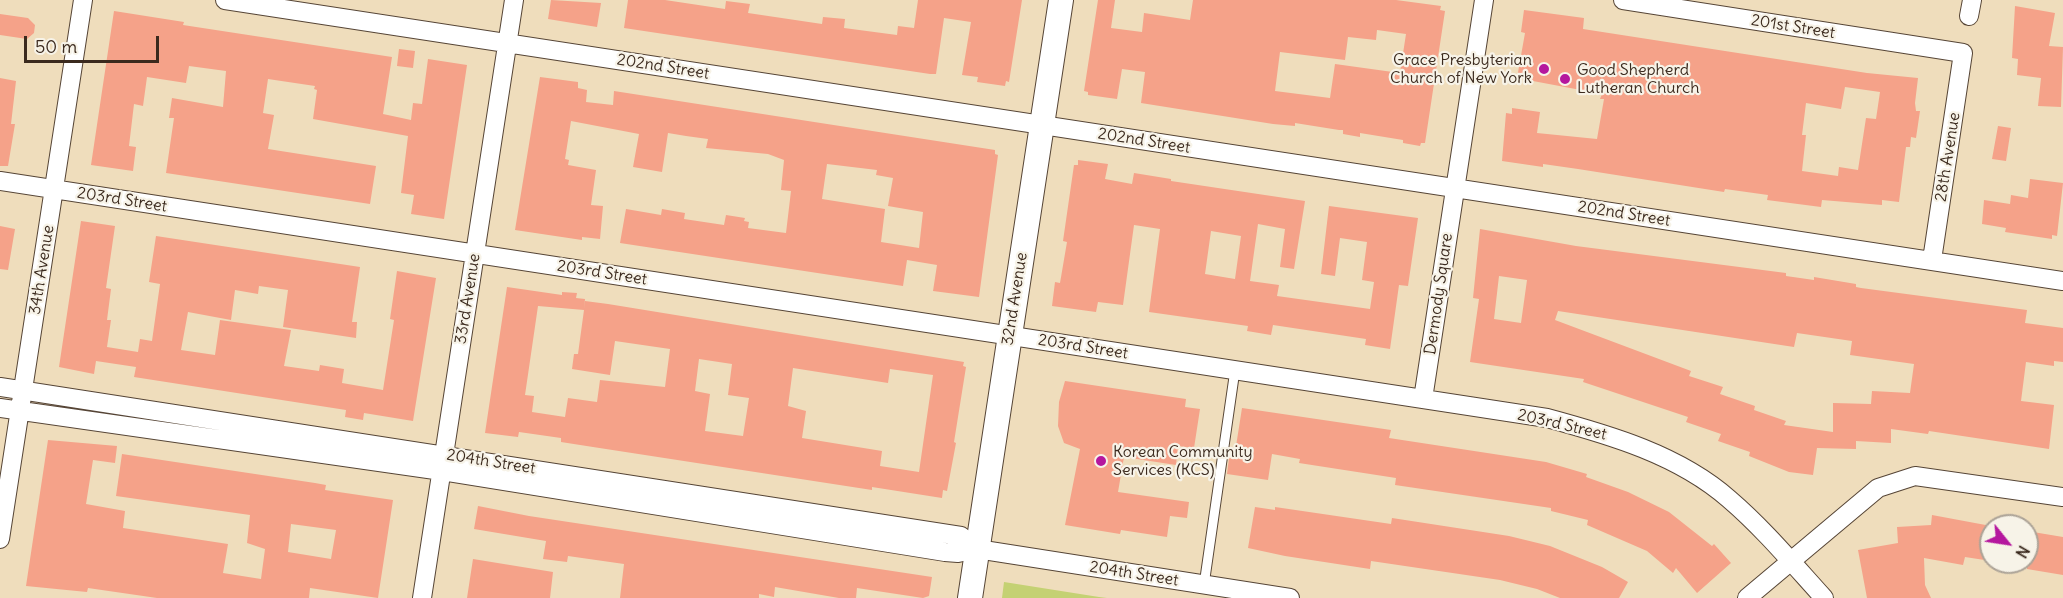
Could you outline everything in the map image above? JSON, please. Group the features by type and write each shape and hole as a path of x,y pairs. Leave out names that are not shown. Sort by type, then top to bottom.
{"street":[{"name":"34th Avenue","path":"0,539 83,0"},
{"name":"202nd Street","path":"225,0 2063,281"},
{"name":"33rd Avenue","path":"422,598 514,0"},
{"name":"32nd Avenue","path":"970,598 1061,0"},
{"name":"Dermody Square","path":"1423,399 1484,0"},
{"name":"201st Street","path":"1623,0 1963,53"},
{"name":"28th Avenue","path":"1932,261 1963,53"},
{"name":"203rd Street","path":"0,181 1547,418 1596,431 1643,448 1688,471 1728,497 1789,560"},
{"name":"204th Street","path":"0,387 945,552 958,553 977,549 1290,598"},
{"name":"204th Street","path":"0,408 443,463"},
{"path":"1747,598 1789,560 1878,488 1915,476 2063,497"},
{"path":"1789,560 1824,598"}],"lane":[{"path":"1204,585 1234,370"}],"green space":[{"path":"1004,582 1099,597 1107,598 1002,598"}],"building":[{"path":"551,0 601,3 597,27 548,19"},
{"path":"628,0 665,0 725,9 726,1 750,4 748,13 822,24 823,17 845,19 844,28 897,35 898,26 914,28 918,0 1022,0 1009,82 1006,81 1005,86 977,82 978,77 962,75 971,22 944,18 936,74 930,74 624,28"},
{"path":"1098,0 1115,0 1111,28 1142,32 1144,13 1190,20 1193,0 1396,0 1441,6 1440,10 1445,11 1425,143 1421,143 1420,146 1403,143 1403,140 1360,133 1360,137 1343,134 1343,130 1295,123 1295,126 1273,124 1141,103 1145,72 1122,69 1117,99 1088,95 1088,92 1084,91","holes":["1377,30 1406,34 1400,73 1335,64 1330,98 1275,91 1280,52 1345,60 1348,37 1376,40"]},
{"path":"2015,6 2055,13 2049,46 2063,47 2061,107 2038,106 2041,78 2017,75 2018,59 2012,58"},
{"path":"1524,10 1584,18 1583,29 1867,73 1918,78 1915,103 1916,111 1920,111 1916,138 1911,137 1910,147 1906,147 1899,202 1882,200 1882,205 1822,200 1821,207 1767,200 1768,195 1725,189 1724,192 1543,164 1543,167 1502,161 1506,113 1512,114 1512,108 1540,112 1537,133 1597,139 1604,99 1600,99 1602,94 1517,78 1525,33 1521,32","holes":["1845,87 1880,92 1876,119 1866,118 1858,170 1839,167 1838,176 1802,171 1806,135 1802,135 1806,103 1841,109"]},
{"path":"114,11 184,22 183,25 392,57 383,114 411,120 413,103 422,104 428,59 467,65 444,219 411,214 414,195 401,193 408,136 313,119 317,90 314,89 315,86 268,79 263,113 274,115 268,149 376,166 370,204 166,173 174,118 169,118 172,98 223,107 226,71 189,66 186,83 147,77 143,106 134,104 129,146 136,147 133,171 91,165"},
{"path":"0,14 28,18 35,25 34,33 27,39 0,35"},
{"path":"399,49 415,51 413,68 397,66"},
{"path":"540,77 578,82 578,88 587,90 586,102 613,105 614,91 995,150 995,154 998,155 979,297 933,291 937,265 907,260 903,286 620,243 626,209 661,215 662,209 685,213 684,219 724,225 726,215 745,218 744,221 749,222 748,228 786,233 791,191 781,190 784,160 768,154 706,148 708,139 668,133 662,172 633,167 639,134 571,121 565,159 569,160 568,165 596,170 591,205 603,206 600,239 582,237 582,240 515,230","holes":["827,164 877,170 876,175 893,178 888,206 923,212 919,248 881,242 885,209 822,199"]},
{"path":"0,78 16,81 11,124 15,124 8,166 0,166"},
{"path":"1998,126 2011,128 2006,161 1992,159"},
{"path":"1078,160 1108,164 1105,179 1132,184 1134,173 1171,179 1171,181 1305,201 1294,269 1280,267 1285,229 1258,224 1250,281 1279,285 1277,296 1370,309 1374,282 1362,280 1367,242 1340,238 1335,276 1321,274 1329,206 1418,218 1408,286 1399,285 1390,349 1365,345 1366,339 1273,325 1271,335 1247,331 1248,326 1149,312 1160,229 1134,225 1123,305 1098,302 1096,312 1052,306 1055,282 1060,283 1067,242 1063,241 1074,165 1078,165","holes":["1211,231 1241,236 1235,279 1205,274"]},
{"path":"2030,179 2063,183 2057,236 2052,235 2052,239 2005,232 2006,228 1982,224 1984,200 2010,204 2011,195 2028,198"},
{"path":"81,221 115,226 106,288 111,289 107,320 111,320 107,347 138,352 140,339 152,341 160,284 149,282 156,236 360,267 352,322 357,322 356,338 283,327 288,290 259,286 258,294 235,290 231,320 188,312 181,350 215,355 220,320 291,330 284,366 319,371 320,365 344,369 342,383 383,390 394,320 390,319 397,271 436,278 413,421 364,413 363,420 345,417 346,410 134,377 136,367 96,361 94,374 59,367"},
{"path":"0,226 15,229 8,270 0,269"},
{"path":"1480,229 1576,246 1786,273 1786,276 1814,280 1814,277 1856,284 1856,287 1861,288 2027,310 2025,323 2063,328 2063,362 2054,361 2054,366 2026,362 2021,401 2054,405 2049,449 1929,431 1928,434 1891,429 1891,443 1856,441 1856,449 1817,448 1813,475 1789,472 1749,456 1750,452 1718,441 1721,434 1686,422 1688,417 1583,382 1584,379 1470,362 1479,299 1473,298","holes":["1499,276 1527,280 1521,323 1494,319","1558,311 1794,347 1797,333 1852,341 1850,355 1914,364 1910,393 1872,391 1871,404 1833,403 1833,432 1784,425 1786,421 1754,410 1755,406 1720,394 1723,387 1689,376 1691,371 1555,320"]},
{"path":"507,287 562,295 562,292 577,293 576,298 585,299 584,309 585,301 608,304 964,362 963,366 966,367 954,442 956,443 947,491 943,490 942,498 872,487 872,490 593,447 561,442 561,438 519,432 518,437 485,433","holes":["538,306 584,310 578,354 574,354 572,369 610,375 615,341 670,349 665,387 600,380 597,402 568,398 565,417 532,412 534,396 525,395","699,359 732,364 728,395 749,398 743,436 705,431 710,394 695,391","793,368 888,383 890,369 933,375 919,472 880,466 882,451 802,438 806,411 788,406"]},
{"name":"Korean Community Services (KCS)","path":"1065,381 1186,399 1185,407 1200,409 1194,448 1178,446 1176,465 1124,457 1118,492 1189,502 1187,518 1170,516 1167,537 1121,530 1120,534 1065,525 1080,449 1064,443 1058,426 1059,402"},
{"path":"1242,408 1391,430 1389,438 1546,462 1587,474 1586,477 1628,492 1669,512 1712,546 1714,544 1731,563 1697,593 1676,568 1673,573 1647,551 1587,525 1588,520 1551,511 1551,508 1395,485 1396,478 1299,463 1300,459 1272,454 1268,480 1227,474 1229,458 1234,459"},
{"path":"48,440 117,446 115,463 93,460 86,504 125,511 123,528 228,544 223,573 261,579 265,549 247,543 250,515 116,496 122,454 315,483 326,485 325,490 393,500 378,598 310,588 309,598 157,598 88,588 87,592 26,586","holes":["291,524 336,530 331,559 288,552"]},
{"path":"478,506 529,516 932,577 929,596 923,598 857,588 856,598 839,598 775,587 774,597 759,594 759,598 620,598 624,564 568,556 567,562 543,559 546,541 474,529"},
{"path":"1255,507 1275,510 1275,507 1391,524 1392,518 1509,536 1550,546 1602,567 1628,582 1619,598 1560,598 1537,589 1500,580 1371,561 1370,569 1285,556 1248,548"},
{"path":"1932,515 1979,524 1979,559 1965,557 1963,565 1924,558 1925,585 1931,598 1867,598 1858,550 1898,543 1897,527 1931,525"},
{"path":"2039,533 2063,537 2063,575 2039,571"},
{"path":"473,559 553,572 550,598 467,598"}],"place":[{"name":"Grace Presbyterian Church of New York","path":"1544,69"},
{"name":"Good Shepherd Lutheran Church","path":"1565,79"},
{"name":"Korean Community Services (KCS)","path":"1101,461"}]}
